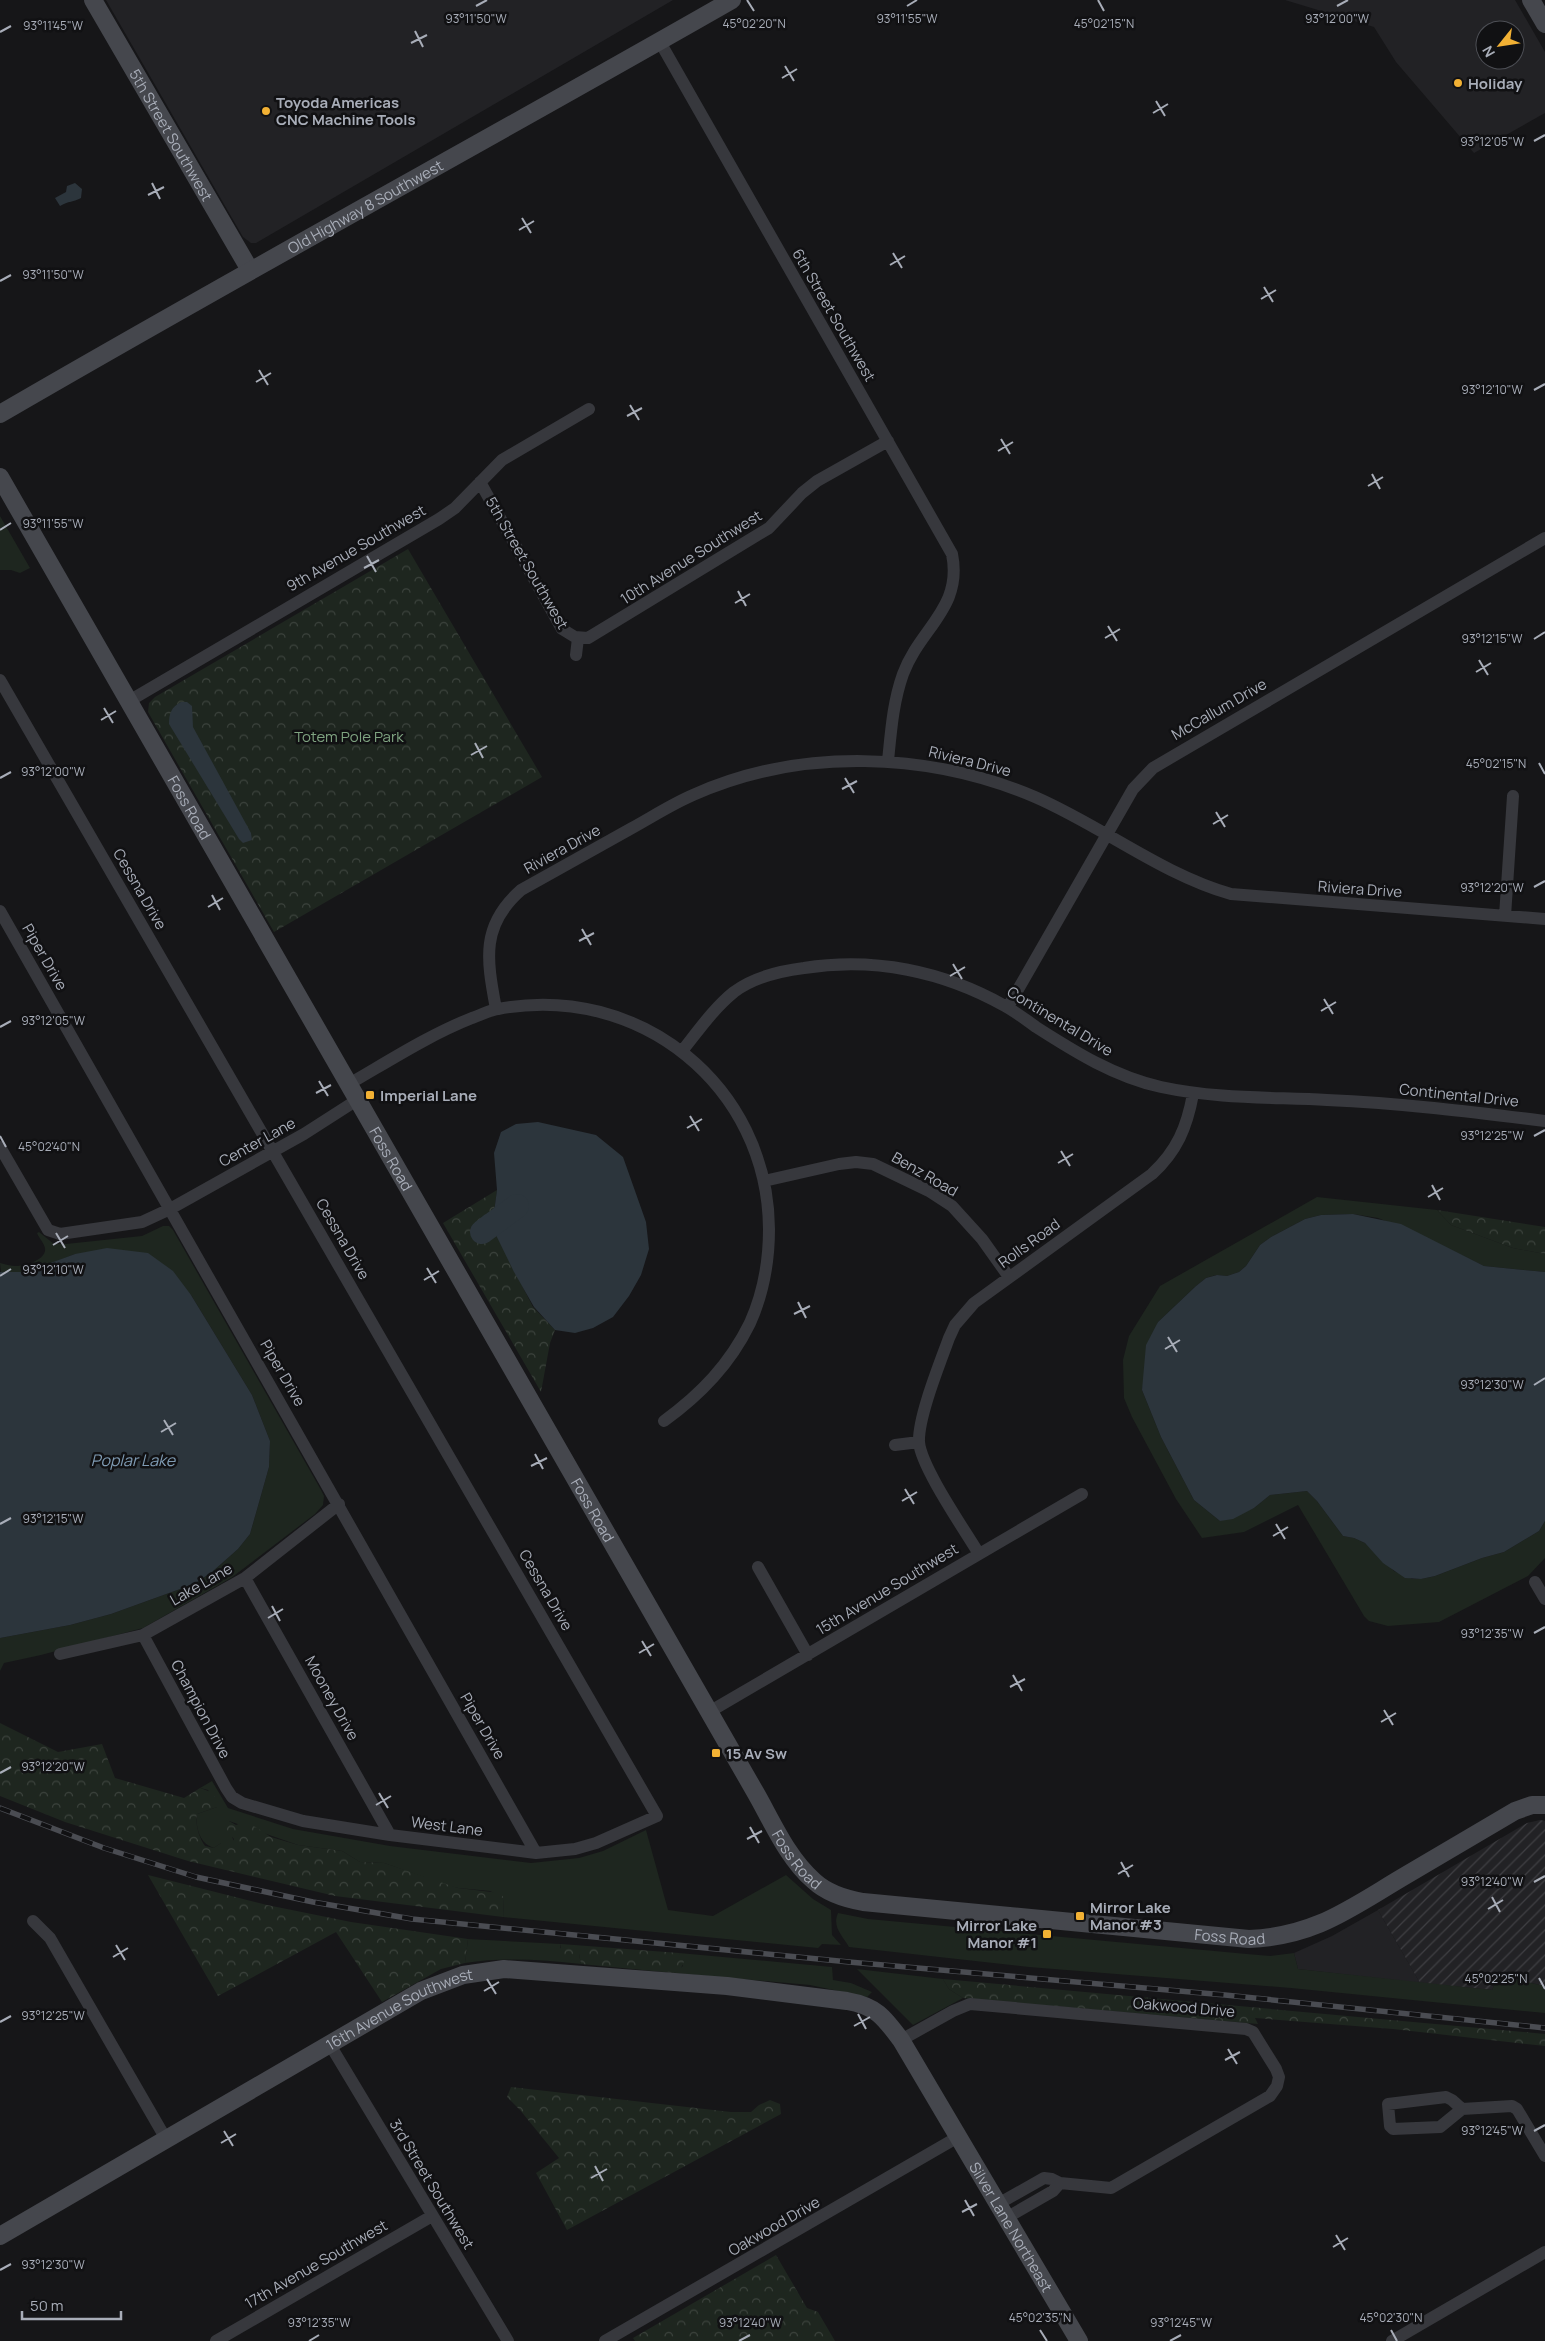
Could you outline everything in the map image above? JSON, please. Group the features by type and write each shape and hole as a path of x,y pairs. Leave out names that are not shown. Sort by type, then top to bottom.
{"street":[{"name":"5th Street Southwest","path":"93,0 250,270"},
{"name":"Old Highway 8 Southwest","path":"0,414 250,270 732,0"},
{"path":"1531,0 1545,24"},
{"name":"6th Street Southwest","path":"660,42 952,554 954,582 951,596 944,609 913,651 903,673 893,715 888,761"},
{"name":"9th Avenue Southwest","path":"128,701 439,519 455,508 502,460 589,409"},
{"name":"10th Avenue Southwest","path":"578,638 593,636 753,539 769,528 817,481 888,441"},
{"name":"Foss Road","path":"0,476 709,1712 802,1868 822,1887 840,1896 864,1902 1249,1938 1280,1936 1312,1928 1330,1920 1515,1811 1538,1805"},
{"name":"5th Street Southwest","path":"480,482 562,629 578,638"},
{"name":"McCallum Drive","path":"1008,1007 1133,789 1153,768 1545,538"},
{"path":"576,655 578,638"},
{"name":"Cessna Drive","path":"0,680 657,1816"},
{"name":"Riviera Drive","path":"496,1009 488,966 488,946 499,915 521,890 693,795 723,783 808,764 888,761 928,766 994,782 1035,797 1107,834 1181,876 1203,886 1231,894 1545,919"},
{"path":"1505,916 1514,796"},
{"name":"Piper Drive","path":"0,911 536,1853"},
{"name":"Continental Drive","path":"682,1051 717,1009 736,991 754,980 772,974 824,965 886,966 919,971 978,992 1008,1007 1087,1059 1157,1086 1193,1094 1257,1099 1326,1100 1394,1104 1545,1120"},
{"path":"353,1092 430,1037 456,1024 496,1009 531,1004 560,1004 589,1008 643,1027 682,1051 715,1082 730,1101 744,1126 756,1152 764,1181 769,1213 769,1242 766,1270 751,1320 727,1362 687,1404 664,1421"},
{"name":"Center Lane","path":"0,1147 48,1230 60,1234 142,1222 170,1209 304,1134 353,1092"},
{"name":"Rolls Road","path":"979,1554 927,1467 921,1454 919,1442 922,1420 955,1325 974,1303 1152,1174 1166,1161 1184,1133 1193,1094"},
{"name":"Benz Road","path":"764,1181 839,1164 856,1162 873,1164 929,1191 952,1206 982,1239 1009,1277"},
{"path":"896,1445 919,1442"},
{"name":"15th Avenue Southwest","path":"709,1712 1082,1494"},
{"name":"Lake Lane","path":"60,1654 143,1635 245,1578 339,1504"},
{"path":"758,1567 808,1654"},
{"name":"Mooney Drive","path":"245,1578 390,1835"},
{"path":"1535,1582 1545,1599"},
{"name":"Champion Drive","path":"143,1635 232,1797"},
{"name":"West Lane","path":"232,1797 242,1803 303,1821 390,1835 536,1853 575,1849 596,1843 657,1816"},
{"path":"33,1921 50,1938 166,2140"},
{"name":"16th Avenue Southwest","path":"0,2236 421,1991 442,1981 463,1975 504,1969 727,1986 847,2000 866,2004 884,2016 901,2040 958,2137"},
{"name":"Oakwood Drive","path":"901,2040 953,2011 970,2004 1246,2029 1254,2032 1276,2069 1279,2078 1277,2086 1270,2096 1111,2188 1060,2183 1053,2191 1002,2211"},
{"name":"3rd Street Southwest","path":"329,2043 508,2341"},
{"path":"1462,2109 1452,2100 1446,2098 1388,2104 1390,2126 1393,2129 1440,2127 1462,2109 1506,2106 1517,2109 1545,2156"},
{"name":"Oakwood Drive","path":"605,2341 958,2137"},
{"name":"Silver Lane Northeast","path":"958,2137 1079,2341"},
{"name":"17th Avenue Southwest","path":"216,2341 432,2216"},
{"path":"1392,2341 1545,2252"}],"shaded area":[{"path":"106,0 673,0 256,243 251,243 243,237"},
{"path":"1285,0 1515,0 1545,52 1545,113 1474,153 1396,62 1374,27"},
{"path":"1540,1820 1545,1821 1545,1986 1498,1976 1492,1990 1420,1983 1378,1910 1527,1823"},
{"path":"1378,1910 1420,1983 1298,1969 1294,1953 1332,1936"}],"green space":[{"path":"0,516 30,568 20,573 11,570 0,570"},
{"name":"Totem Pole Park","path":"408,549 542,777 274,932 148,712 149,703 155,697"},
{"path":"497,1190 492,1227 533,1307 555,1330 550,1343 541,1392 443,1223"},
{"path":"1317,1197 1437,1210 1451,1225 1513,1248 1545,1254 1545,1272 1484,1266 1427,1238 1378,1218 1353,1214 1321,1215 1305,1219 1260,1245 1246,1266 1239,1272 1227,1276 1216,1275 1206,1278 1158,1322 1142,1390 1161,1437 1194,1500 1220,1521 1254,1508 1270,1495 1307,1491 1317,1501 1343,1536 1365,1543 1394,1571 1412,1579 1421,1579 1504,1552 1539,1531 1545,1521 1545,1558 1528,1576 1439,1622 1388,1626 1369,1621 1364,1616 1298,1505 1244,1532 1202,1538 1176,1499 1132,1417 1124,1398 1123,1360 1129,1336 1160,1286"},
{"path":"1437,1210 1545,1227 1545,1254 1513,1248 1451,1225"},
{"path":"163,1226 169,1226 173,1230 321,1490 324,1496 323,1505 315,1514 231,1578 143,1628 4,1663 0,1671 0,1638 70,1625 111,1614 194,1584 212,1572 238,1549 250,1534 269,1467 270,1441 252,1395 191,1295 75,1254 26,1273 1,1272 0,1263 20,1266 34,1262 42,1256 45,1248 37,1233 39,1232 54,1244 66,1244 142,1236"},
{"path":"0,1723 58,1752 102,1744 115,1778 184,1798 200,1788 211,1792 218,1801 217,1807 197,1814 198,1831 205,1846 214,1848 221,1843 232,1843 234,1839 223,1826 224,1822 229,1821 236,1825 246,1821 271,1837 298,1845 342,1851 360,1862 384,1863 458,1888 500,1893 504,1898 503,1917 335,1896 188,1861 65,1822 0,1796"},
{"path":"212,1781 228,1808 293,1829 390,1846 531,1863 579,1858 603,1851 646,1830 668,1910 713,1916 786,1875 813,1899 831,1910 832,1935 841,1945 822,1944 818,1948 503,1917 504,1898 490,1891 446,1885 384,1863 360,1862 342,1851 298,1845 229,1821 226,1829 231,1833 234,1842 232,1844 221,1843 214,1848 202,1839 198,1830 197,1819 197,1814 217,1807 208,1790 200,1788"},
{"path":"148,1875 267,1905 351,1922 468,1939 465,1963 441,1969 382,2002 336,1932 218,1996"},
{"path":"838,1913 868,1919 1247,1954 1270,1956 1294,1953 1298,1969 1492,1990 1498,1976 1545,1986 1545,2013 1291,1988 1029,1967 849,1947 837,1927 836,1918"},
{"path":"468,1939 561,1944 560,1948 579,1954 581,1964 538,1960 465,1963"},
{"path":"561,1944 679,1953 684,1962 680,1970 674,1973 581,1964 579,1954 563,1955 560,1953"},
{"path":"679,1953 832,1967 833,1980 851,1983 872,1992 867,1997 810,1985 674,1973 683,1966"},
{"path":"857,1969 943,1979 949,1989 963,1998 913,2025"},
{"path":"943,1979 1545,2034 1545,2046 1393,2029 1255,2018 1258,2024 963,1998 949,1989"},
{"path":"511,2087 731,2112 751,2112 759,2105 770,2100 780,2104 781,2114 567,2230 536,2173 559,2158 507,2097"},
{"path":"776,2255 807,2308 818,2312 835,2341 635,2341 633,2338"}],"water":[{"path":"75,183 82,189 81,198 60,206 55,198 66,192 67,186"},
{"path":"181,702 187,702 192,706 193,727 251,833 252,840 243,843 239,839 169,724 171,711"},
{"path":"538,1122 596,1135 623,1157 646,1222 649,1249 641,1275 629,1296 613,1317 593,1328 575,1333 555,1330 534,1307 492,1227 497,1190 494,1153 501,1132 516,1124"},
{"path":"1353,1214 1401,1224 1484,1266 1545,1272 1545,1521 1539,1531 1504,1552 1421,1579 1405,1578 1383,1563 1365,1543 1343,1536 1317,1501 1307,1491 1270,1495 1254,1508 1233,1519 1220,1521 1194,1500 1161,1437 1142,1390 1146,1345 1158,1322 1196,1286 1206,1278 1217,1275 1227,1276 1239,1272 1246,1266 1260,1245 1305,1219 1321,1215"},
{"name":"Poplar Lake","path":"107,1248 148,1253 173,1271 191,1295 252,1395 270,1441 269,1467 250,1534 238,1549 212,1572 194,1584 111,1614 70,1625 0,1638 0,1272 26,1272 75,1254"}],"waterway":[{"path":"492,1224 482,1232 517,1206"}],"railway":[{"path":"0,1808 104,1848 196,1877 313,1902 412,1919 849,1962 1225,1995 1545,2028"}],"place":[{"name":"Holiday","path":"1458,83"},
{"name":"Toyoda Americas CNC Machine Tools","path":"266,111"},
{"name":"Imperial Lane","path":"370,1095"},
{"name":"15 Av Sw","path":"716,1753"},
{"name":"Mirror Lake Manor #3","path":"1080,1916"},
{"name":"Mirror Lake Manor #1","path":"1047,1934"}]}
